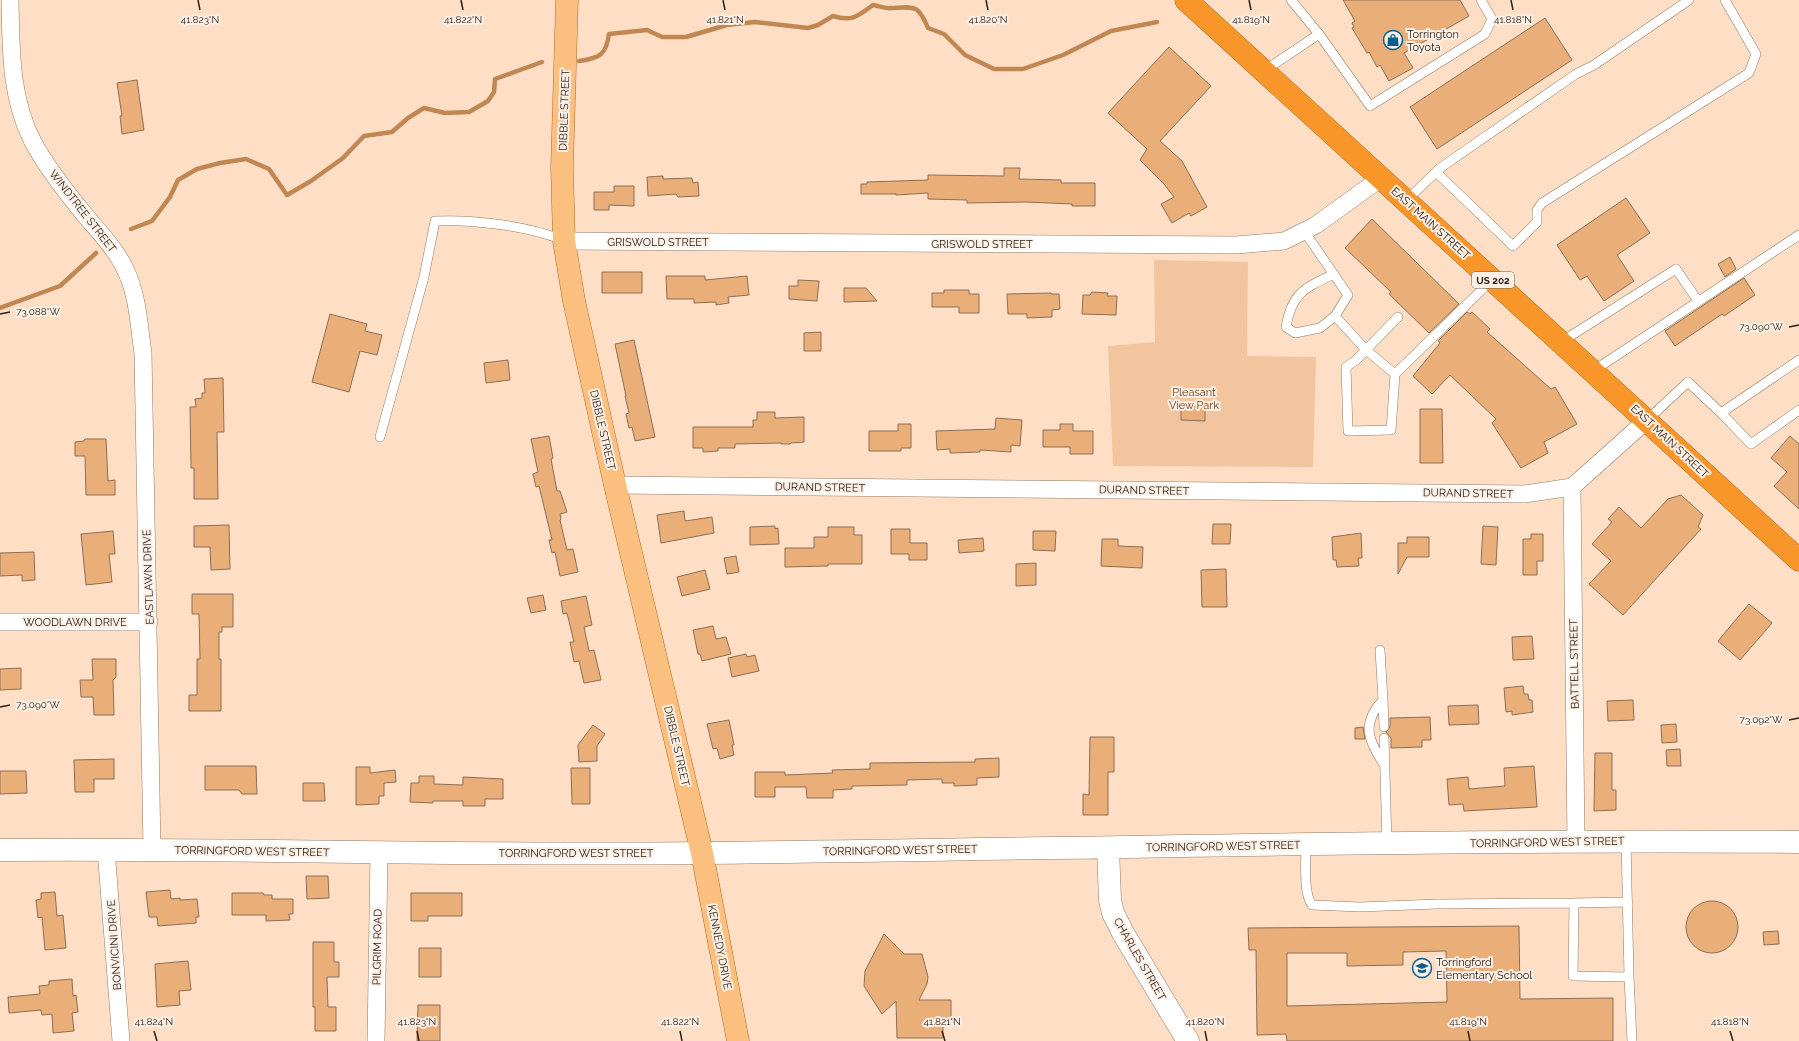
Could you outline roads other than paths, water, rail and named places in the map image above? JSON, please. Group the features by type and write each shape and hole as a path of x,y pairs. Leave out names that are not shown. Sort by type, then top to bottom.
{"highway":[{"name":"EAST MAIN STREET","path":"1186,0 1799,560"}],"main road":[{"name":"DIBBLE STREET","path":"567,0 562,166 564,241 574,301 615,485 702,853"},
{"name":"TORRINGFORD WEST STREET","path":"0,850 106,849 379,853 702,853 971,848 1108,848 1576,841 1799,842"},
{"name":"CHARLES STREET","path":"1108,848 1110,900 1113,912 1123,933 1188,1041"},
{"name":"KENNEDY DRIVE","path":"702,853 738,1041"}],"street":[{"name":"WINDTREE STREET","path":"10,0 12,72 17,98 28,131 64,190 114,250 127,274 137,306"},
{"name":"GRISWOLD STREET","path":"564,241 1236,245 1284,241 1316,225 1381,178"},
{"name":"EASTLAWN DRIVE","path":"137,306 143,353 152,850"},
{"path":"1572,487 1647,420"},
{"name":"DURAND STREET","path":"615,485 1524,494 1572,487"},
{"name":"BATTELL STREET","path":"1572,487 1576,841"},
{"name":"WOODLAWN DRIVE","path":"0,622 149,622"},
{"name":"BONVICINI DRIVE","path":"106,849 121,1041"},
{"name":"PILGRIM ROAD","path":"376,1041 379,853"}],"lane":[{"path":"1291,0 1319,34 1370,106 1485,34 1492,19 1480,0"},
{"path":"1406,201 1436,172 1576,74 1594,65 1689,0"},
{"path":"1436,172 1513,246 1537,222 1537,210 1542,203 1749,73 1756,54 1725,0"},
{"path":"1264,71 1319,34"},
{"path":"380,437 424,277 435,221 462,220 544,233 564,241"},
{"path":"1304,231 1334,274 1348,295 1335,316 1320,328 1295,333 1286,327 1289,311 1299,293 1334,274"},
{"path":"1593,371 1799,235"},
{"path":"1562,342 1676,269 1698,301"},
{"path":"1398,317 1366,350 1346,367 1348,431 1391,430 1395,374 1492,280"},
{"path":"1335,316 1366,350 1395,374"},
{"path":"1720,413 1799,360"},
{"path":"1647,420 1688,382 1751,444 1799,410"},
{"path":"1380,650 1384,727"},
{"path":"1382,700 1373,711 1369,731 1372,746 1386,766"},
{"path":"1384,738 1386,766 1387,844"},
{"path":"1626,841 1632,1041"},
{"path":"1306,845 1307,890 1310,902 1312,905 1316,906 1534,902 1628,902"},
{"path":"1574,903 1573,976 1629,977"}],"waterway":[{"path":"579,61 597,57 601,54 606,47 609,34 647,30 662,37 686,37 727,25 755,22 808,28 818,25 833,16 840,18 854,17 873,5 886,8 906,7 915,9 925,20 928,28 944,34 965,55 994,69 1023,69 1063,55 1111,31 1157,22"},
{"path":"131,229 152,221 170,197 178,180 197,169 220,163 246,159 269,169 287,195 311,181 343,158 364,136 392,132 408,118 424,108 445,113 469,112 488,101 494,92 495,79 542,62"},
{"path":"0,308 60,286 96,253"}],"place":[{"name":"Torrington Toyota","path":"1393,40"},
{"name":"Torringford Elementary School","path":"1422,968"}],"park label":[{"name":"Pleasant View Park","path":"1194,398"}]}
